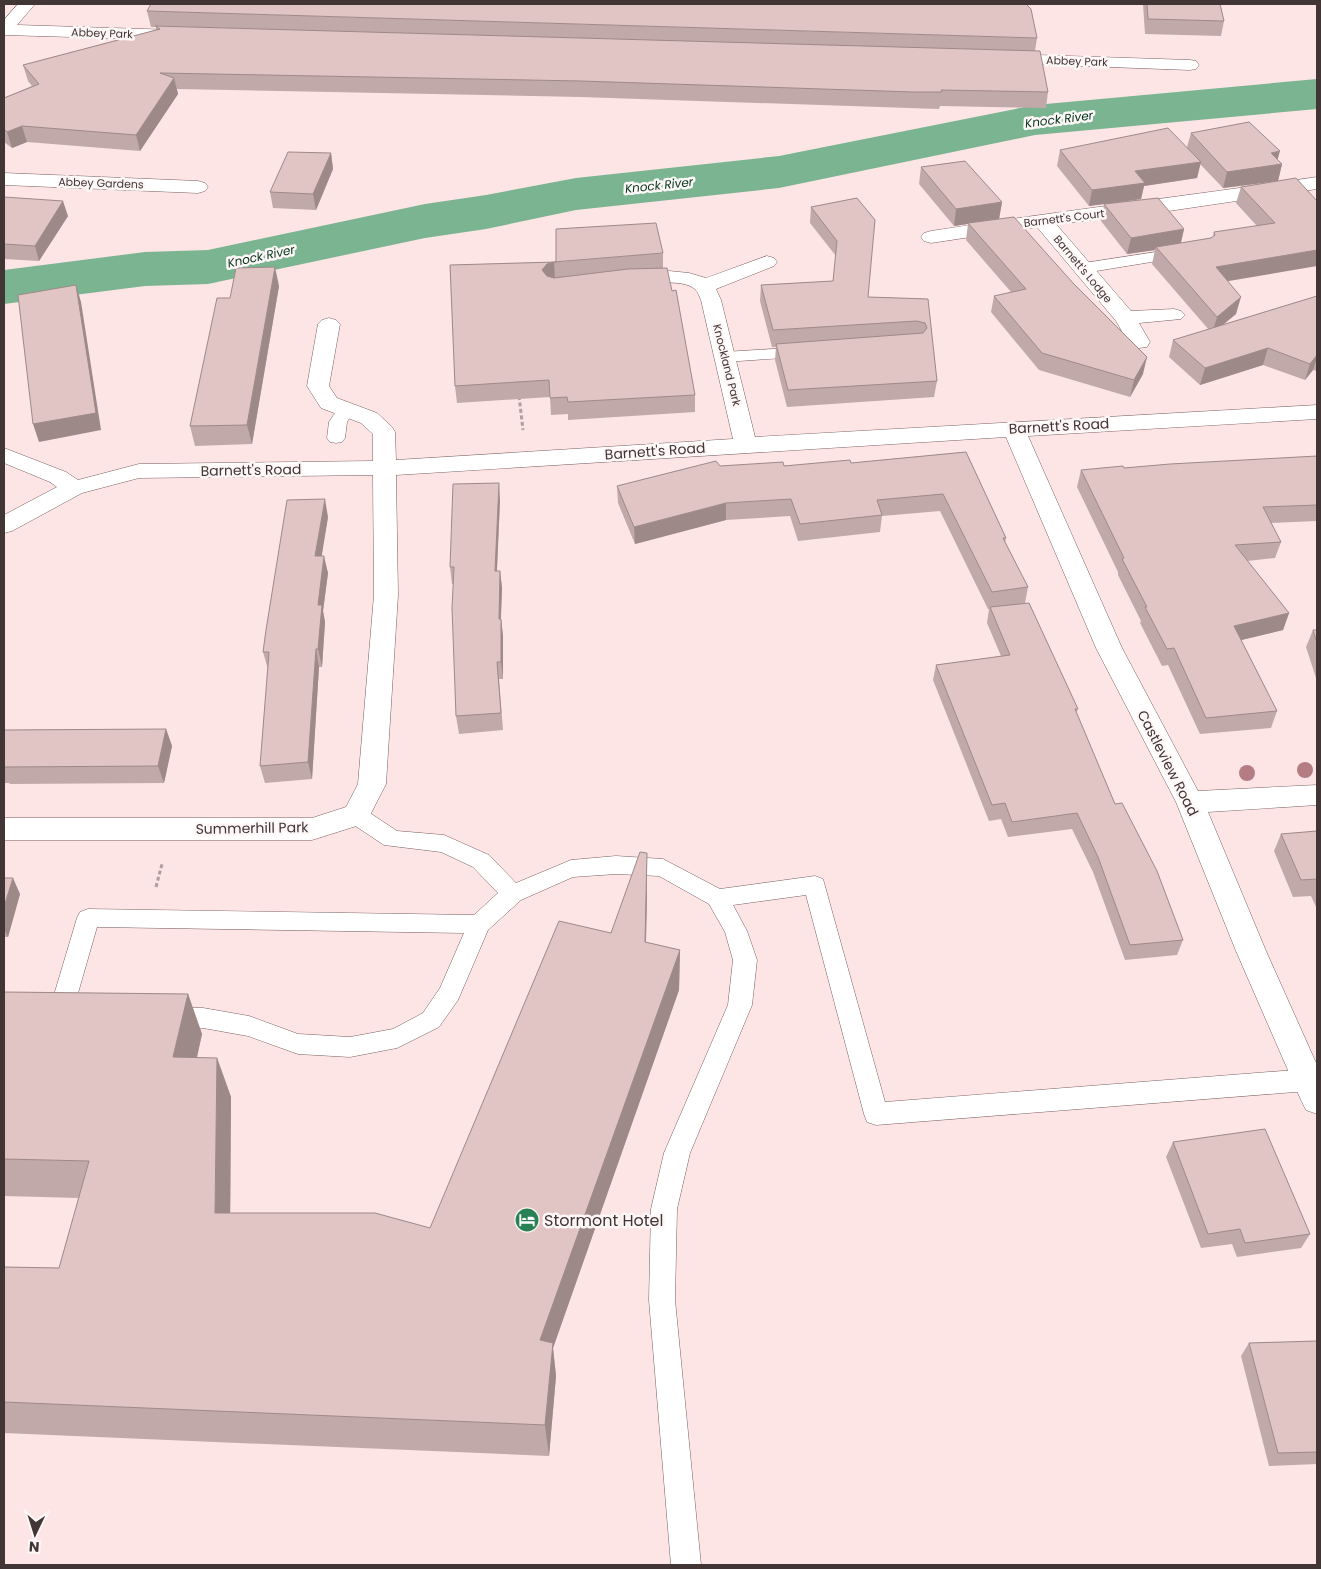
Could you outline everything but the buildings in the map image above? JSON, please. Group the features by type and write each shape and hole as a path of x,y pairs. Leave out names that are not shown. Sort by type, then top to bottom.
{"street":[{"path":"4,30 27,4"},
{"name":"Abbey Park","path":"4,30 195,36"},
{"name":"Abbey Park","path":"991,59 1190,65"},
{"name":"Abbey Gardens","path":"4,179 198,187"},
{"name":"Barnett's Court","path":"931,237 1317,183"},
{"name":"Barnett's Lodge","path":"1042,220 1125,318 1139,342"},
{"path":"614,281 664,277 691,279 705,286 767,262"},
{"name":"Knockland Park","path":"705,286 712,300 746,445"},
{"path":"1125,318 1174,315"},
{"path":"329,324 318,386 329,403 369,418 384,432 386,468 386,595 372,784 356,815"},
{"name":"Barnett's Road","path":"4,526 74,488 139,471 386,468 1317,412"},
{"name":"Castleview Road","path":"1014,429 1109,648 1190,802 1251,951 1313,1090"},
{"path":"4,454 58,477 74,488"},
{"path":"1190,802 1317,795"},
{"name":"Summerhill Park","path":"4,829 312,829 356,815"}],"lane":[{"path":"1084,268 1201,250"},
{"path":"725,357 820,350"},
{"path":"336,438 338,422 346,409"},
{"path":"356,815 392,839 444,844 480,861 513,894"},
{"path":"146,1017 212,1019 249,1026 298,1044 350,1047 397,1038 431,1020 450,994 479,924 513,894 571,869 616,865 663,868 717,898 736,931 745,960 740,1005 677,1152 664,1209 662,1300 686,1565"},
{"path":"717,898 815,884 876,1114 1313,1090"},
{"path":"88,1015 60,1015 88,918 479,924"}],"path":[{"path":"519,392 526,459"},
{"path":"149,919 169,829"}],"waterway":[{"name":"Knock River","path":"4,287 145,269 208,267 425,221 486,212 576,194 779,172 1035,120 1317,94"}],"place":[{"name":"Stormont Hotel","path":"527,1220"}]}
